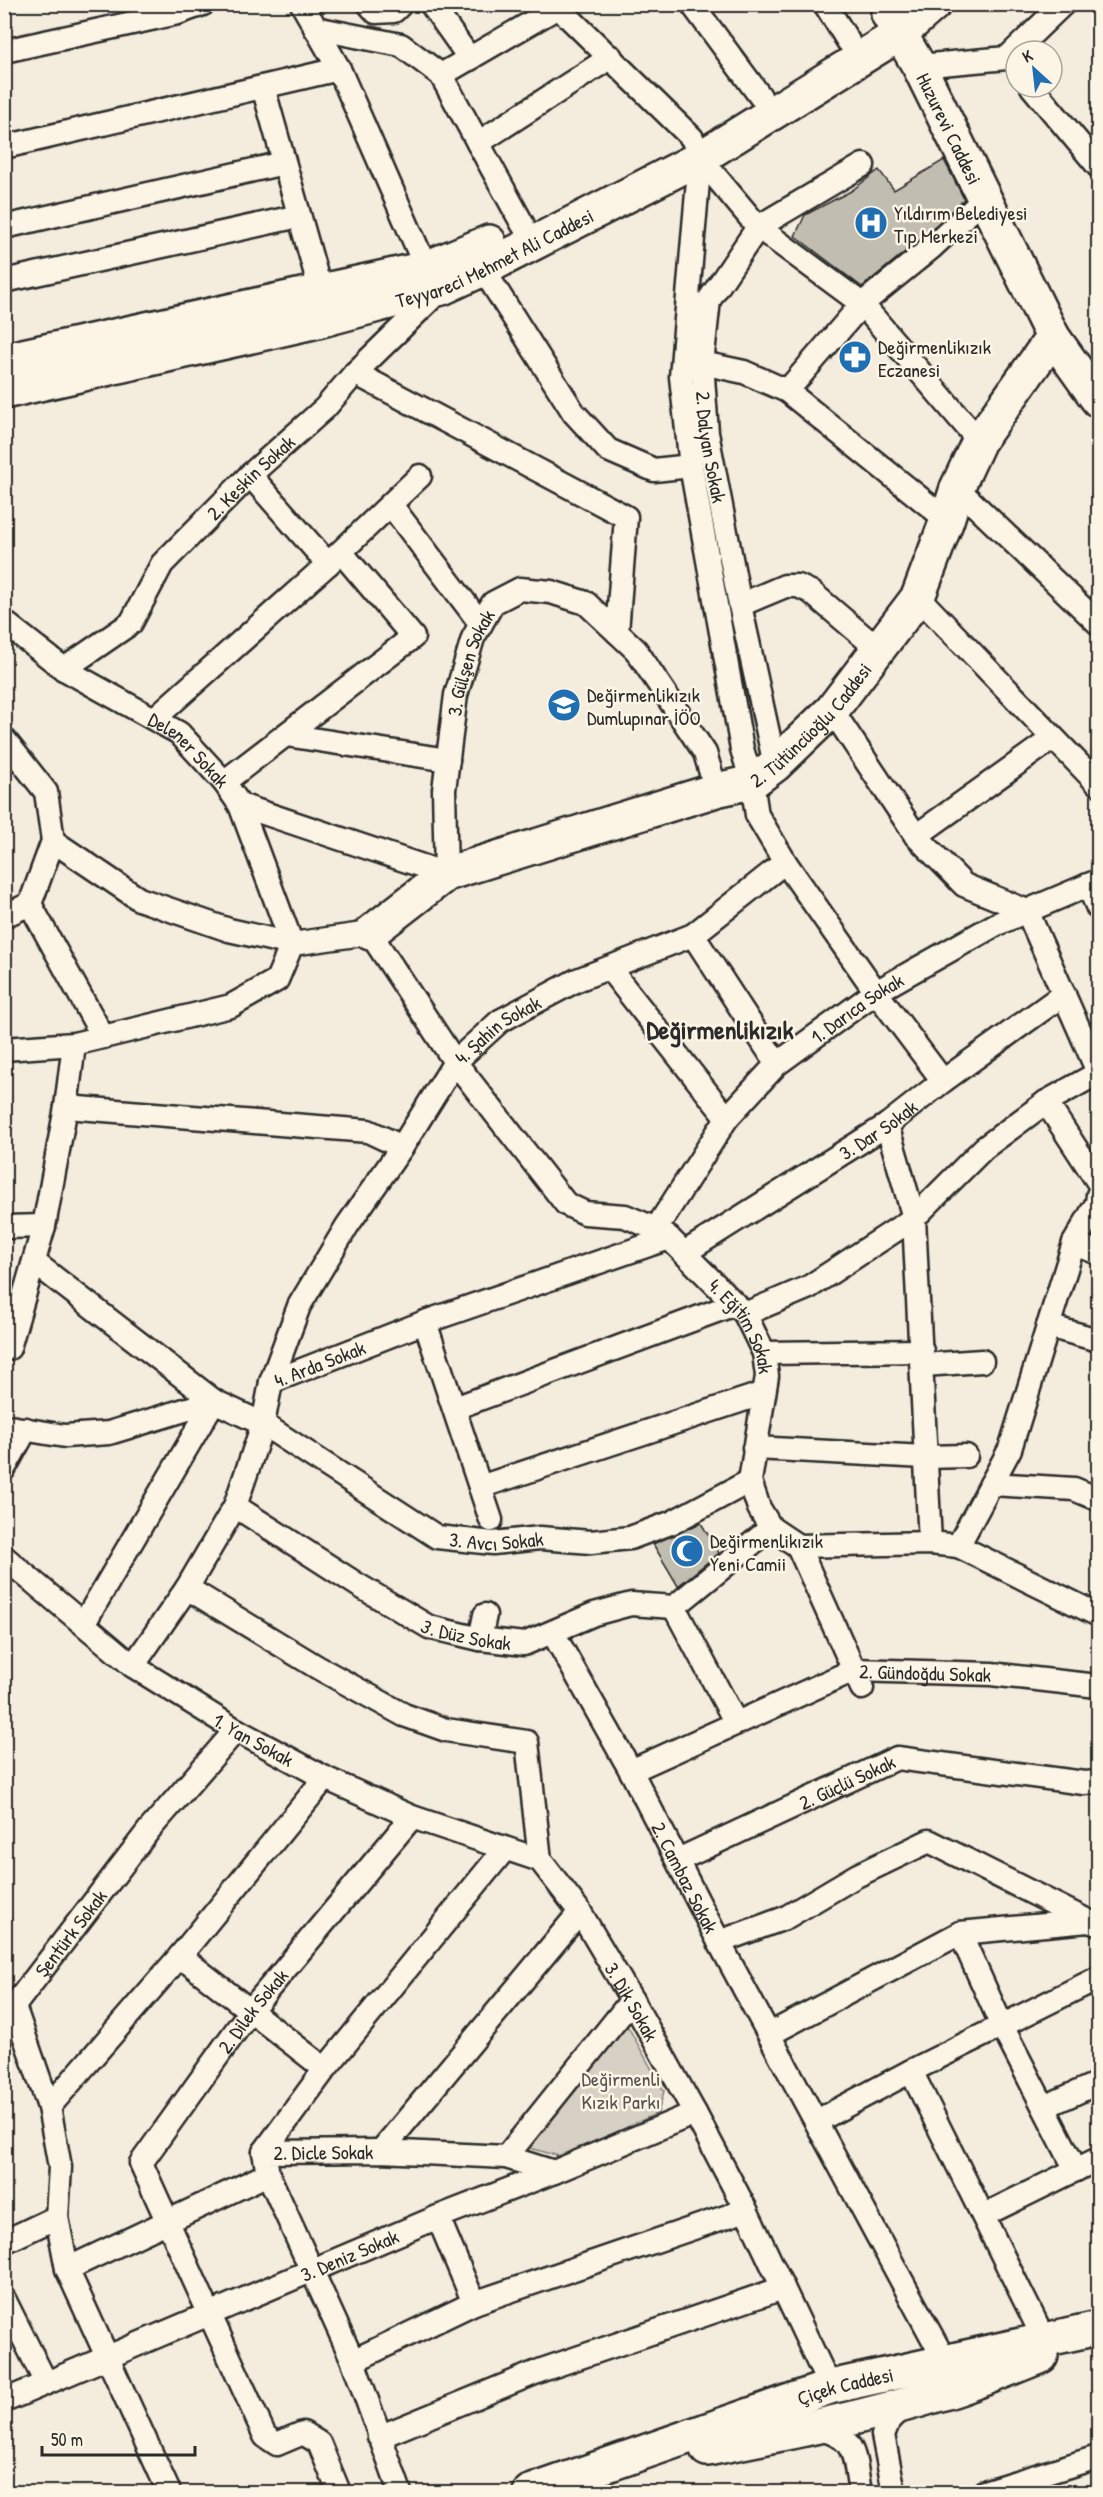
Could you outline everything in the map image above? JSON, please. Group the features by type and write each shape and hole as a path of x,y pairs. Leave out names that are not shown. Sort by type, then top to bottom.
{"main road":[{"name":"Teyyareci Mehmet Ali Caddesi","path":"4,392 318,321 434,278 465,253 696,148 759,96 848,41 896,17 933,4"},
{"name":"Teyyareci Mehmet Ali Caddesi","path":"4,360 321,292 434,278 483,269 696,148 896,17"},
{"name":"Huzurevi Caddesi","path":"896,17 1053,337 1098,400"},
{"name":"2. Tütüncüoğlu Caddesi","path":"370,933 446,874 716,790 763,773 832,710 918,597 957,488 979,441 1053,337"},
{"name":"Çiçek Caddesi","path":"530,2493 830,2387 1044,2338 1098,2328"},
{"name":"Çiçek Caddesi","path":"599,2470 815,2428 904,2405 950,2391 1098,2335"}],"street":[{"path":"4,51 203,4"},
{"path":"302,4 339,69 434,278"},
{"path":"369,4 376,12 394,11 401,4"},
{"path":"431,4 470,58"},
{"path":"692,4 759,96"},
{"path":"825,4 848,41"},
{"path":"1033,39 1063,4"},
{"path":"441,75 557,6 611,57 696,148 758,227 862,304 979,441"},
{"path":"315,28 401,45 441,75 523,225"},
{"path":"478,143 611,57"},
{"path":"919,66 1004,63"},
{"path":"4,147 339,69"},
{"path":"263,87 321,292"},
{"path":"1042,99 1098,166"},
{"name":"2. Dalyan Sokak","path":"696,148 681,377 691,466 742,749 763,773"},
{"path":"4,227 284,163"},
{"path":"758,227 863,165"},
{"path":"787,391 862,304 931,248 984,199"},
{"path":"4,281 299,216"},
{"name":"2. Dalyan Sokak","path":"758,227 709,300 702,363 707,433 740,605 763,773"},
{"path":"483,269 574,412 608,450 654,470 691,466"},
{"name":"2. Keskin Sokak","path":"64,669 131,623 162,564 250,475 325,408 434,278"},
{"path":"702,363 744,372 787,391 947,520"},
{"path":"355,374 626,517 617,632"},
{"path":"224,783 413,637 250,475"},
{"path":"155,718 334,558 420,476"},
{"path":"957,488 1098,623"},
{"path":"391,505 481,624"},
{"path":"740,605 785,586 798,586 811,592 878,649"},
{"name":"3. Gülşen Sokak","path":"446,874 444,790 456,695 473,638 493,603 520,589 551,592 586,603 636,650 705,753 716,790"},
{"path":"918,597 1098,784"},
{"name":"Delener Sokak","path":"4,622 64,669 179,733 224,783 240,805 292,945"},
{"path":"455,1408 809,1287 914,1218 984,1148 1046,1102 1098,1072 1026,911 964,885 916,836 832,710"},
{"path":"286,735 448,760"},
{"path":"916,836 1053,738"},
{"path":"4,740 46,792 53,841 30,904 4,916"},
{"path":"763,773 757,815 785,862 876,992 943,1081"},
{"path":"240,805 446,874"},
{"path":"53,841 139,899 229,930 292,945 370,933"},
{"name":"4. Şahin Sokak","path":"271,1382 299,1306 347,1226 402,1147 455,1062 500,1021 577,980 693,935 785,862"},
{"path":"1093,883 1098,908"},
{"name":"1. Darıca Sokak","path":"670,1240 727,1118 777,1064 876,992 995,925 1093,883"},
{"path":"30,904 104,1037"},
{"name":"4. Eğitim Sokak","path":"370,933 455,1062 566,1204 585,1213 625,1216 670,1240 740,1309 764,1353 767,1376 750,1481 759,1508 771,1528 798,1545"},
{"path":"693,935 777,1064"},
{"path":"4,1049 74,1044 231,1006 277,980 292,945"},
{"path":"609,968 727,1118"},
{"name":"3. Dar Sokak","path":"670,1240 887,1125 943,1081 1064,994"},
{"path":"7,1349 44,1226 66,1107 74,1044"},
{"path":"1046,1102 1098,1182"},
{"path":"66,1107 368,1131 402,1147"},
{"path":"887,1125 914,1218 930,1543"},
{"path":"958,1546 1010,1449 1074,1243 1097,1203 1098,1195"},
{"path":"4,1227 44,1226"},
{"name":"4. Arda Sokak","path":"134,1666 187,1588 235,1506 263,1424 271,1382 425,1322 670,1240"},
{"path":"1074,1243 1098,1253"},
{"name":"3. Avcı Sokak","path":"34,1262 214,1401 263,1424 437,1537 493,1543 540,1538 591,1542 630,1538 673,1522 750,1481"},
{"path":"425,1322 491,1520"},
{"path":"1048,1326 1098,1340"},
{"path":"764,1353 982,1361"},
{"path":"480,1487 764,1393"},
{"path":"4,1469 15,1427 65,1436 109,1433 214,1401"},
{"path":"84,1623 214,1401"},
{"path":"754,1448 925,1457 966,1456"},
{"path":"991,1484 1074,1489 1098,1499"},
{"name":"3. Düz Sokak","path":"235,1506 358,1585 429,1627 480,1639 524,1644 594,1614 631,1604 674,1606"},
{"path":"736,1723 674,1606 771,1528"},
{"path":"858,1679 798,1545 930,1543 958,1546 1098,1615"},
{"name":"1. Yan Sokak","path":"4,1557 134,1666 236,1730 325,1778 412,1817 504,1850 540,1860"},
{"path":"187,1588 317,1667 404,1714 446,1730 526,1742 540,1860"},
{"path":"480,1639 485,1615"},
{"name":"2. Cambaz Sokak","path":"553,1633 631,1771 719,1942 945,2361"},
{"name":"2. Gündoğdu Sokak","path":"631,1771 736,1723 858,1679 991,1674 1098,1686"},
{"name":"Şentürk Sokak","path":"169,2493 67,2269 57,2217 60,2167 49,2107 9,2014 149,1830 236,1730"},
{"name":"2. Güçlü Sokak","path":"678,1860 900,1765 1084,1783 1098,1782"},
{"path":"49,2107 180,1956 325,1778"},
{"name":"2. Dilek Sokak","path":"165,2221 141,2163 250,2011 412,1817"},
{"path":"719,1942 785,1918 856,1875 929,1841 1093,1922"},
{"path":"400,2493 353,2361 311,2270 266,2163 325,2069 504,1850"},
{"name":"3. Dik Sokak","path":"540,1860 580,1912 695,2113 746,2210 830,2387"},
{"path":"381,2151 580,1912"},
{"path":"770,2034 960,1933 1093,1922"},
{"path":"960,1933 1002,2026 1077,2170"},
{"path":"180,1956 325,2069"},
{"path":"817,2121 911,2071 1098,1978"},
{"path":"506,2157 632,2000"},
{"path":"911,2071 1044,2338"},
{"path":"1044,2107 1098,2083"},
{"name":"3. Deniz Sokak","path":"4,2401 438,2217 695,2113"},
{"name":"2. Dicle Sokak","path":"67,2269 165,2221 266,2163 381,2151 506,2157 554,2172"},
{"path":"984,2215 1098,2159"},
{"path":"353,2361 474,2303 746,2210"},
{"path":"4,2242 57,2217"},
{"path":"438,2217 474,2303"},
{"path":"165,2221 265,2436 277,2444 303,2433 319,2443 339,2493"},
{"path":"380,2437 542,2370 783,2288"},
{"path":"4,2299 46,2383"},
{"path":"894,2493 883,2435 889,2420 904,2405"},
{"path":"815,2428 837,2432 852,2447 860,2493"},
{"path":"984,2493 1098,2457"}],"green space":[{"name":"Değirmenli Kızık Parkı","path":"627,2025 664,2091 658,2113 562,2157 530,2148"}],"building":[{"name":"Yıldırım Belediyesi Tıp Merkezi","path":"944,160 964,199 922,238 862,287 795,236 805,215 851,191 879,170 894,190"},
{"name":"Değirmenlikızık Yeni Camii","path":"701,1523 719,1553 678,1586 653,1544"}],"place":[{"name":"Yıldırım Belediyesi Tıp Merkezi","path":"871,223"},
{"name":"Değirmenlikızık Eczanesi","path":"855,357"},
{"name":"Değirmenlikızık Dumlupınar İÖO","path":"564,705"},
{"name":"Değirmenlikızık Yeni Camii","path":"687,1551"}],"district":[{"name":"Değirmenlikızık","path":"720,1029"}]}
